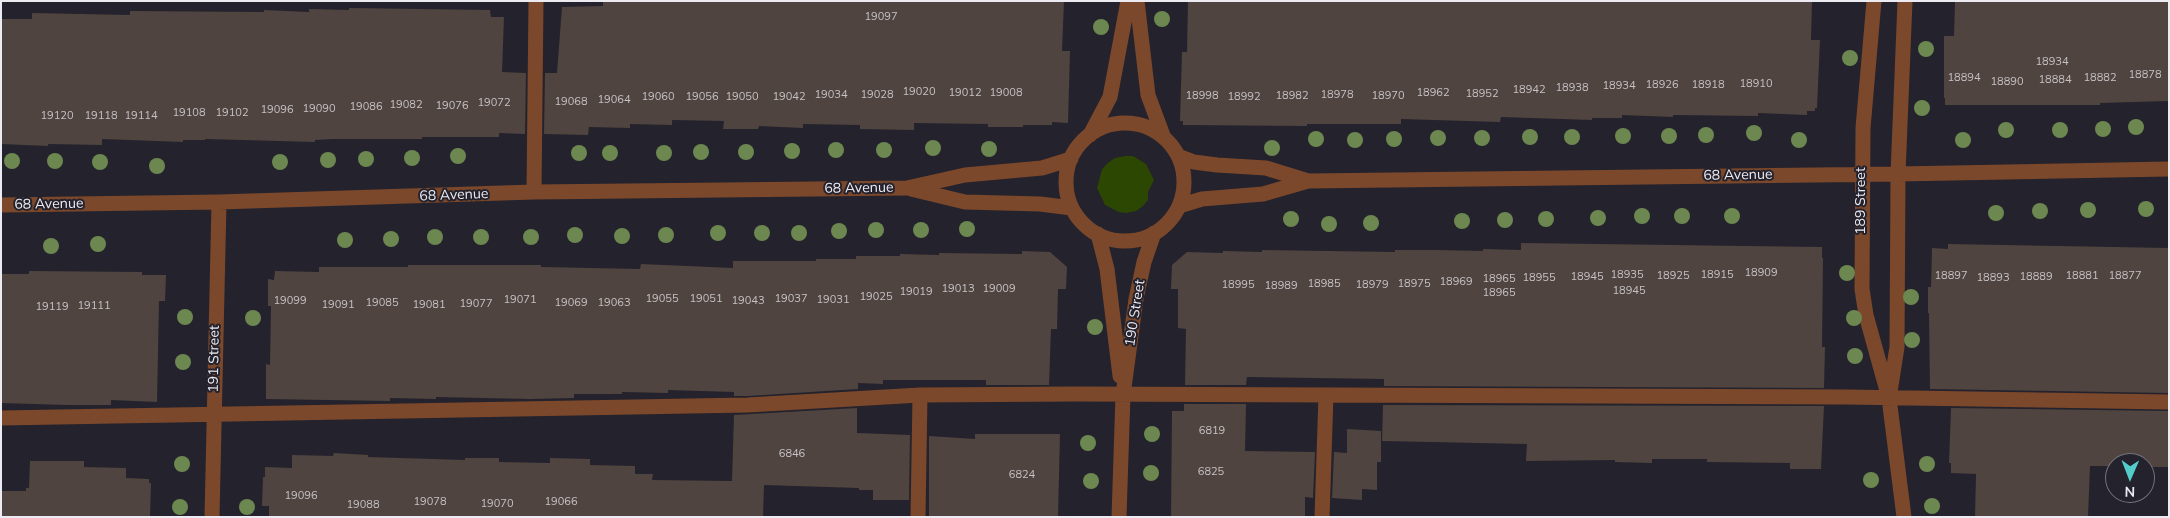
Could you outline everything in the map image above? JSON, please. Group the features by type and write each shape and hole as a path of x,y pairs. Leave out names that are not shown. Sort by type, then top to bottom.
{"street":[{"path":"534,192 536,1"},
{"path":"1090,136 1110,97 1128,1"},
{"path":"1137,1 1148,95 1164,138 1178,156 1184,177 1183,192 1171,219 1154,233 1141,239 1126,241 1112,239 1098,234 1086,226 1072,208 1066,187 1067,172 1071,158 1079,146 1090,136 1109,126 1131,124 1152,130 1164,138"},
{"name":"189 Street","path":"1874,1 1861,174 1862,289 1866,315 1888,398 1904,517"},
{"name":"189 Street","path":"1888,398 1897,347 1898,174 1905,1"},
{"name":"68 Avenue","path":"1178,156 1194,162 1266,168 1308,180 1898,174 2169,169"},
{"name":"68 Avenue","path":"1,205 219,202 534,192 907,188 965,175 1042,168 1071,158"},
{"name":"68 Avenue","path":"1178,206 1202,199 1263,194 1308,180"},
{"name":"68 Avenue","path":"907,188 964,202 1040,204 1072,208"},
{"name":"191 Street","path":"212,517 219,202"},
{"name":"190 Street","path":"1119,517 1123,395 1136,299 1144,262 1154,233"},
{"name":"190 Street","path":"1098,234 1107,269 1123,395"},
{"path":"1,418 748,405 920,395 1888,398 2169,402"},
{"path":"918,517 920,395"},
{"path":"1322,517 1326,395"}],"green space":[{"path":"1133,156 1146,164 1154,180 1148,192 1148,200 1143,206 1136,211 1126,213 1119,212 1105,205 1097,188 1102,169 1115,158"}],"building":[{"path":"603,1 1064,1 1062,51 1070,51 1068,123 1052,122 1052,125 988,127 988,124 914,123 914,130 860,129 860,125 803,124 803,128 759,126 758,129 723,129 724,121 672,120 672,125 630,124 630,128 589,127 588,135 544,134 545,73 557,73 562,7 603,6"},
{"path":"1188,1 1812,1 1811,40 1820,40 1817,108 1815,108 1815,111 1807,111 1807,115 1758,113 1758,116 1673,115 1673,117 1622,115 1622,118 1592,118 1592,120 1501,117 1500,122 1401,119 1401,124 1307,124 1307,126 1183,125 1183,121 1180,121 1182,52 1187,52"},
{"path":"1955,1 2169,1 2169,101 2100,103 2100,105 1945,105 1944,36 1954,36"},
{"path":"349,8 490,10 491,17 504,17 502,72 526,73 525,134 499,133 499,137 333,139 315,140 315,142 205,139 183,140 183,142 102,139 102,145 48,144 48,146 1,144 1,19 32,19 32,13 130,15 130,11 264,12 264,10 309,12 309,9 349,10"},
{"path":"1521,243 1822,247 1822,347 1825,347 1824,388 1384,386 1384,379 1247,377 1246,385 1185,385 1186,329 1178,328 1178,289 1171,289 1172,265 1187,252 1262,252 1262,250 1395,252 1395,250 1521,250"},
{"path":"1948,244 2169,248 2169,393 1930,389 1928,287 1931,287 1932,248 1948,249"},
{"path":"1022,251 1050,252 1067,267 1066,289 1058,289 1057,329 1051,329 1049,385 986,385 986,380 883,380 883,384 858,383 858,389 748,396 734,396 734,392 668,390 668,393 574,394 574,398 436,397 436,399 390,398 390,401 266,399 266,364 270,365 271,306 268,306 268,279 274,280 275,271 319,272 319,267 408,267 408,265 541,265 541,267 640,269 641,264 733,268 733,261 816,261 816,259 856,259 856,256 939,255 939,253 1022,254"},
{"path":"29,271 142,272 142,275 166,275 165,301 159,301 157,402 111,400 111,405 1,403 1,274 29,274"},
{"path":"1184,404 1246,404 1245,451 1315,452 1313,498 1305,497 1305,517 1171,517 1172,411 1184,411"},
{"path":"1383,405 1824,406 1821,469 1790,469 1790,463 1707,462 1707,459 1652,459 1652,463 1615,462 1615,460 1526,461 1527,444 1382,441"},
{"path":"857,408 857,433 910,435 909,500 873,500 873,490 859,490 859,488 764,485 763,517 269,517 269,506 262,506 265,467 292,468 292,455 333,456 334,453 368,455 368,457 465,460 465,458 499,458 499,462 550,463 550,458 590,459 590,465 635,466 635,474 653,474 652,480 732,481 734,415"},
{"path":"1951,408 2169,411 2169,467 2155,467 2155,453 2105,453 2105,466 2090,466 2088,517 1975,517 1976,474 1951,473 1951,463 1949,463"},
{"path":"1347,429 1381,431 1381,462 1377,462 1377,490 1362,489 1362,500 1332,498 1334,452 1347,453"},
{"path":"975,434 1060,434 1058,517 929,517 929,436 975,439"},
{"path":"30,461 84,461 84,467 126,468 126,478 149,479 149,483 151,483 150,517 1,517 1,491 26,491 26,488 29,488"}]}
